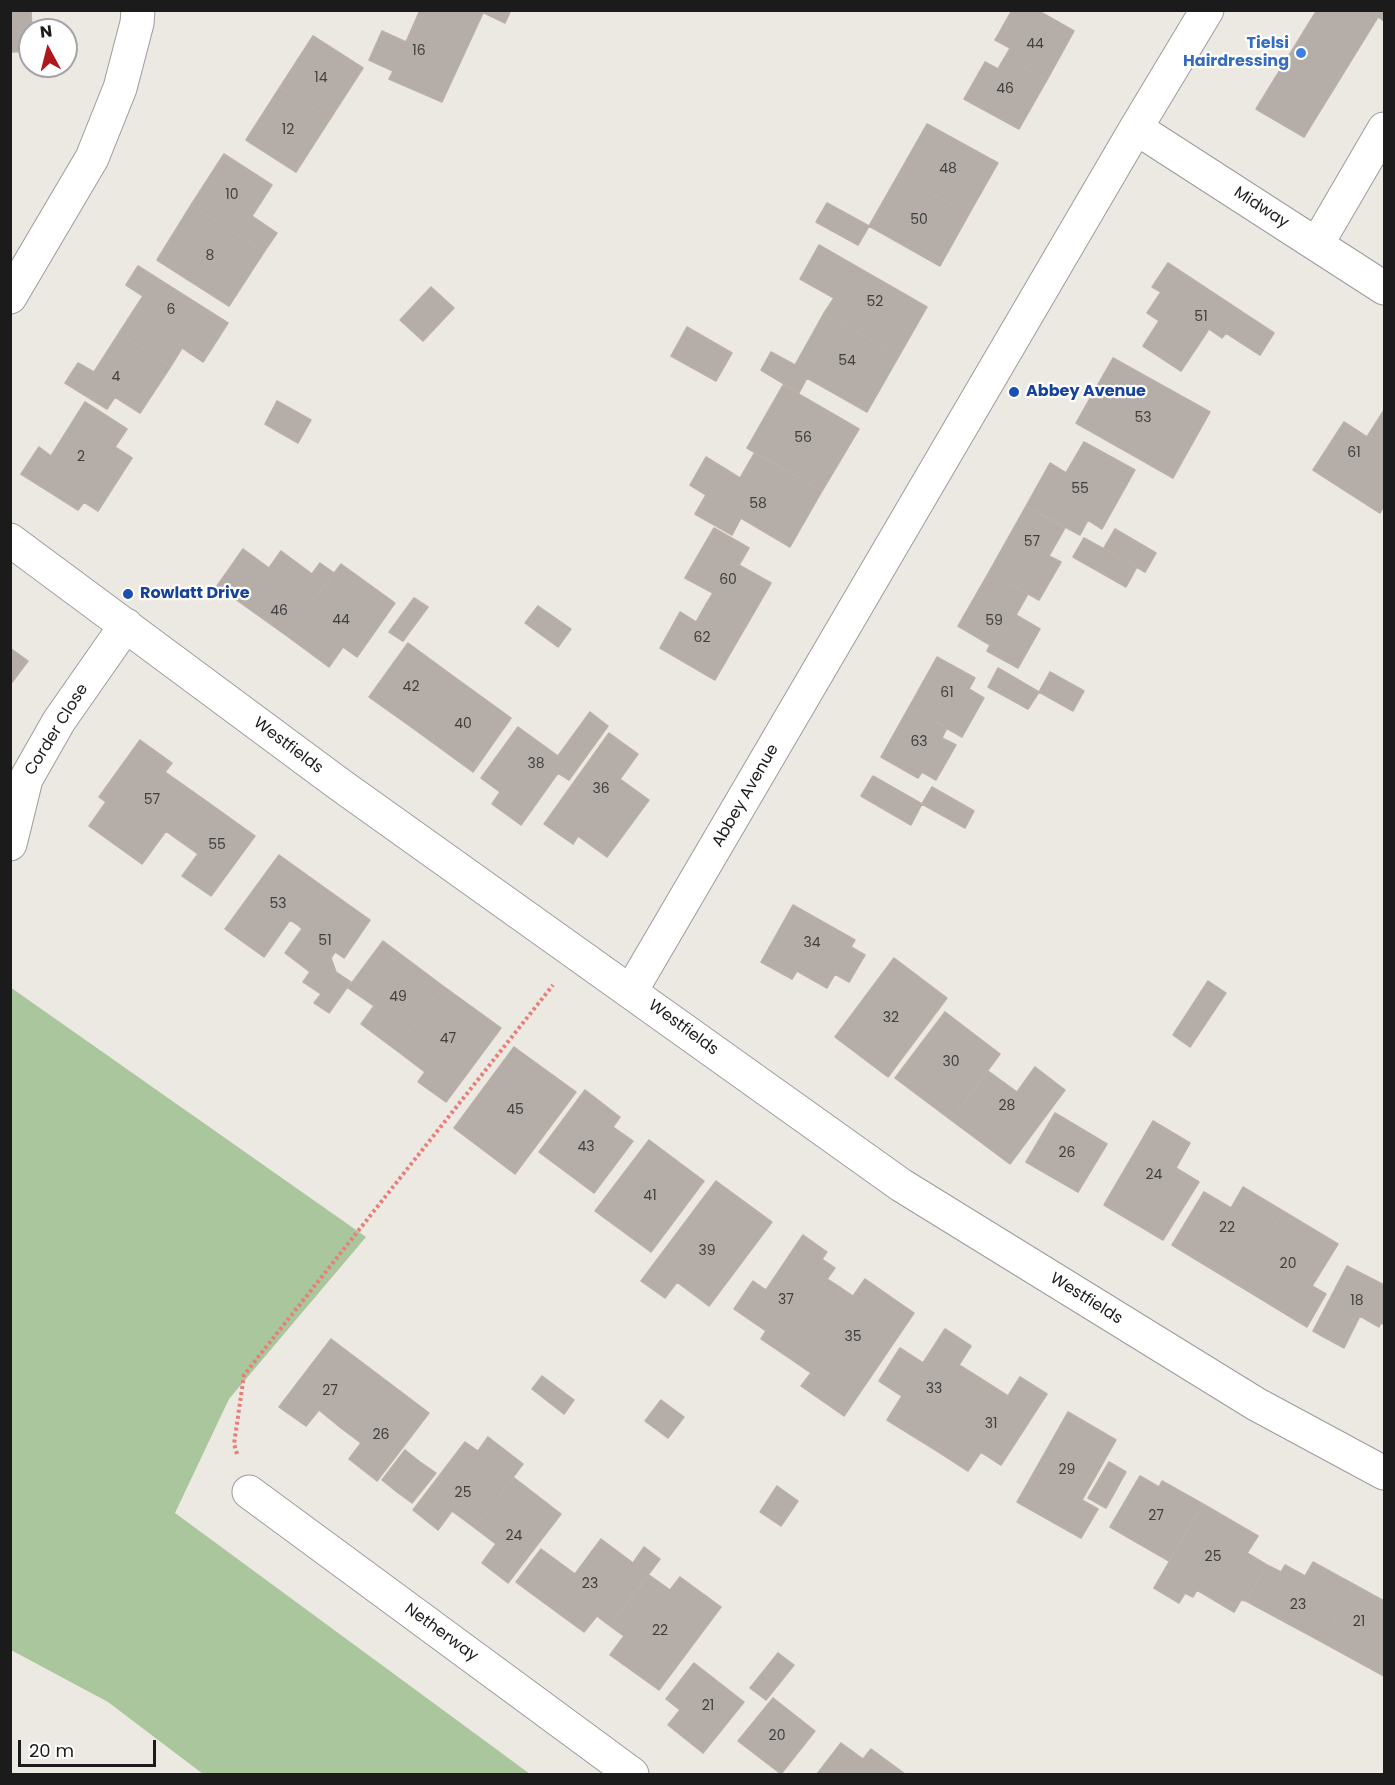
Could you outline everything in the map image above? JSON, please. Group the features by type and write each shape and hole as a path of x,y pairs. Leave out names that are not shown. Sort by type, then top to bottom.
{"street":[{"path":"10,297 92,158 120,88 137,23 138,10"},
{"name":"Abbey Avenue","path":"631,992 1136,128 1208,10"},
{"name":"Midway","path":"1136,128 1384,288"},
{"path":"1317,244 1384,129"},
{"name":"Westfields","path":"10,540 339,784 901,1185 1256,1404 1384,1473"},
{"name":"Corder Close","path":"10,844 26,778 58,722 126,625"},
{"name":"Netherway","path":"249,1492 632,1774"}],"path":[{"path":"249,1492 234,1444 244,1375 556,981 575,952"}],"green space":[{"path":"10,987 366,1237 229,1399 175,1513 530,1774 203,1774 108,1702 11,1650"}],"building":[{"path":"10,10 31,10 31,18 18,18 18,52 10,52"},
{"path":"420,10 478,10 483,13 442,102 389,79 393,71 369,60 382,31 406,42"},
{"path":"478,10 511,10 505,23"},
{"path":"1012,10 1037,10 1074,31 1047,80 1005,57 1010,48 995,40"},
{"path":"1317,10 1384,10 1384,21 1378,17 1304,137 1256,109"},
{"path":"313,36 363,68 330,119 280,87"},
{"path":"1005,57 1047,80 1019,129 964,99 985,62 998,69"},
{"path":"280,87 330,119 296,172 246,140"},
{"path":"927,124 998,163 969,214 898,175"},
{"path":"224,154 272,185 252,216 277,233 264,252 191,205"},
{"path":"898,175 969,214 940,266 869,226"},
{"path":"827,203 869,226 858,245 816,222"},
{"path":"191,205 264,252 229,306 157,260"},
{"path":"819,245 927,307 899,356 824,313 834,298 800,279"},
{"path":"1168,263 1274,333 1260,355 1226,333 1222,338 1209,329 1181,371 1143,346 1159,321 1147,313 1161,292 1152,287"},
{"path":"138,266 228,323 203,362 182,348 171,366 119,333 143,296 126,285"},
{"path":"431,287 454,308 423,341 400,320"},
{"path":"824,313 899,356 867,412 807,378 799,393 761,370 771,352 795,365"},
{"path":"687,327 732,353 716,381 671,356"},
{"path":"119,333 171,366 140,413 115,397 107,409 65,383 78,363 94,372"},
{"path":"1113,358 1210,412 1173,478 1076,423"},
{"path":"783,385 859,429 822,491 747,448"},
{"path":"277,401 311,420 298,443 265,424"},
{"path":"85,402 127,429 115,447 132,458 98,511 84,502 78,510 21,474 39,447 51,456"},
{"path":"1384,410 1384,506 1380,513 1313,470 1344,422 1367,437"},
{"path":"1084,442 1135,470 1102,529 1088,520 1080,535 1026,506 1050,463 1066,473"},
{"path":"755,452 822,491 790,547 741,518 732,535 695,514 706,495 690,485 706,457 740,478"},
{"path":"1026,506 1065,528 1049,556 1061,562 1039,600 989,572"},
{"path":"714,528 749,548 739,565 771,583 745,628 705,606 713,593 685,578"},
{"path":"1115,529 1156,553 1145,572 1104,548"},
{"path":"1084,538 1137,567 1126,587 1073,557"},
{"path":"243,549 269,568 281,551 312,574 320,563 334,573 287,636 217,586"},
{"path":"341,564 395,603 357,657 343,647 329,667 287,636"},
{"path":"989,572 1028,594 1016,615 1040,629 1018,668 987,651 990,645 958,626"},
{"path":"414,598 428,607 403,641 389,632"},
{"path":"538,606 571,629 558,647 525,623"},
{"path":"705,606 745,628 715,680 660,648 680,612 696,622"},
{"path":"408,643 453,676 414,729 369,697"},
{"path":"10,648 28,661 10,685"},
{"path":"937,657 975,678 969,689 984,698 962,737 909,707"},
{"path":"998,668 1039,692 1028,709 988,687"},
{"path":"1050,672 1084,691 1073,711 1039,692"},
{"path":"453,676 511,718 473,772 414,729"},
{"path":"909,707 947,728 942,738 956,745 936,780 922,772 918,778 881,757"},
{"path":"590,712 608,726 569,780 558,773 521,825 492,804 500,792 481,778 518,727 558,756"},
{"path":"609,733 638,754 620,779 649,800 607,857 578,836 573,844 544,824"},
{"path":"140,740 172,763 165,772 202,798 174,837 166,831 142,864 89,826 106,802 99,797"},
{"path":"873,776 922,804 911,825 861,796"},
{"path":"932,787 974,811 965,828 922,804"},
{"path":"202,798 255,836 211,896 182,876 198,854 174,837"},
{"path":"279,855 325,888 298,925 290,920 264,957 225,929"},
{"path":"325,888 370,920 344,958 335,952 331,958 336,972 351,982 329,1013 314,1003 321,994 303,982 310,972 285,953 302,929 298,925"},
{"path":"793,905 855,940 851,947 865,955 849,982 835,974 827,988 797,971 792,979 761,962"},
{"path":"383,941 443,986 396,1050 361,1024 374,1006 348,988"},
{"path":"894,958 947,998 888,1077 835,1037"},
{"path":"1208,981 1226,993 1190,1047 1173,1035"},
{"path":"443,986 501,1028 446,1102 418,1082 425,1072 396,1050"},
{"path":"945,1012 1000,1054 951,1120 895,1078"},
{"path":"514,1047 576,1092 515,1174 454,1128"},
{"path":"1035,1067 1065,1090 1010,1164 951,1120 988,1071 1017,1092"},
{"path":"585,1090 620,1117 613,1127 633,1141 594,1193 539,1152"},
{"path":"1055,1113 1107,1144 1078,1192 1026,1162"},
{"path":"1153,1121 1190,1143 1176,1168 1199,1182 1163,1240 1104,1205"},
{"path":"649,1140 704,1181 651,1252 595,1211"},
{"path":"716,1181 772,1222 709,1306 677,1282 665,1298 641,1281"},
{"path":"1243,1187 1283,1211 1238,1285 1172,1245 1204,1192 1231,1208"},
{"path":"1283,1211 1338,1244 1312,1286 1326,1294 1307,1327 1238,1285"},
{"path":"803,1235 827,1252 822,1259 835,1268 827,1279 841,1288 792,1360 761,1339 766,1331 734,1309 753,1281 766,1290"},
{"path":"1347,1266 1384,1285 1384,1325 1381,1323 1379,1327 1360,1316 1344,1348 1313,1331"},
{"path":"865,1279 914,1313 844,1416 801,1386 811,1373 792,1360 841,1288 853,1296"},
{"path":"945,1329 971,1346 959,1365 983,1380 937,1451 887,1420 902,1396 879,1381 900,1348 923,1363"},
{"path":"331,1339 380,1376 341,1428 319,1410 306,1426 279,1407"},
{"path":"380,1376 429,1413 377,1481 349,1459 361,1443 341,1428"},
{"path":"542,1376 574,1400 564,1414 532,1389"},
{"path":"1020,1377 1047,1394 1001,1465 981,1452 968,1471 937,1451 983,1380 1008,1396"},
{"path":"661,1400 684,1417 668,1438 645,1421"},
{"path":"1068,1412 1116,1440 1082,1500 1098,1509 1081,1538 1017,1502"},
{"path":"488,1437 523,1464 475,1528 452,1511 438,1530 413,1510 465,1442 478,1451"},
{"path":"405,1450 420,1462 397,1492 382,1480"},
{"path":"420,1462 436,1473 412,1503 397,1492"},
{"path":"1109,1462 1126,1472 1106,1508 1088,1498"},
{"path":"1140,1476 1159,1487 1162,1481 1203,1504 1169,1561 1110,1527"},
{"path":"513,1477 561,1514 508,1583 482,1563 496,1544 475,1528"},
{"path":"777,1486 798,1501 781,1526 760,1512"},
{"path":"1203,1504 1258,1536 1247,1553 1267,1565 1246,1601 1241,1600 1234,1612 1197,1590 1193,1597 1185,1593 1179,1603 1154,1588"},
{"path":"601,1539 633,1563 644,1547 660,1559 610,1626 597,1616 584,1632 532,1594 556,1560 575,1574"},
{"path":"541,1549 556,1560 532,1594 516,1582"},
{"path":"1313,1562 1353,1584 1322,1642 1246,1601 1267,1565 1281,1572 1285,1565 1305,1576"},
{"path":"649,1575 670,1590 680,1577 721,1607 659,1690 610,1655 624,1636 610,1626"},
{"path":"1353,1584 1384,1601 1384,1676 1322,1642"},
{"path":"778,1653 794,1665 766,1700 750,1688"},
{"path":"694,1663 744,1702 703,1753 668,1725 680,1710 666,1699"},
{"path":"773,1698 815,1731 781,1774 738,1741"},
{"path":"841,1743 863,1759 871,1749 905,1774 817,1774"}],"place":[{"name":"Tielsi Hairdressing","path":"1301,53"},
{"name":"Abbey Avenue","path":"1014,392"},
{"name":"Rowlatt Drive","path":"128,594"}]}
